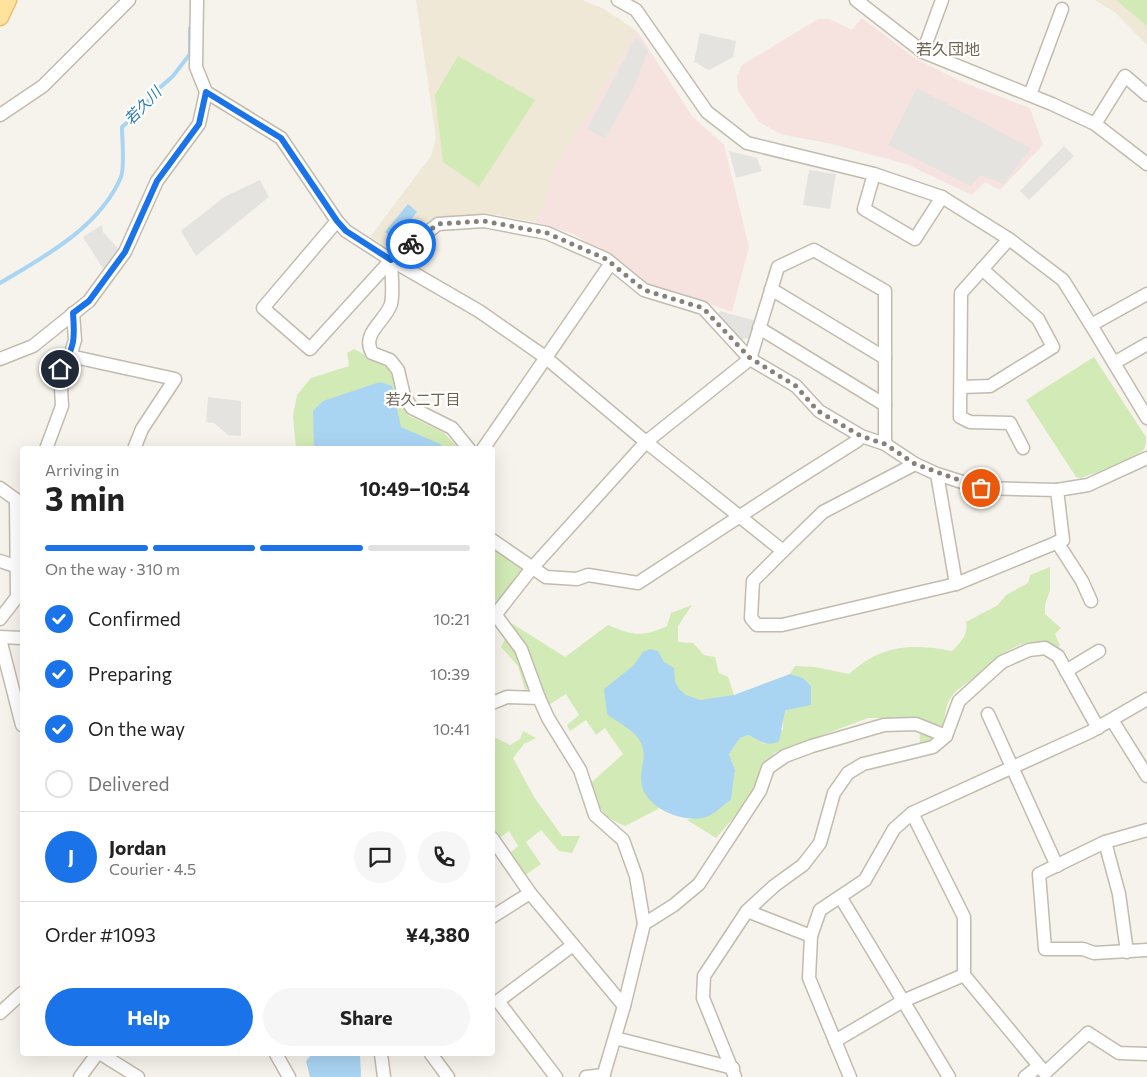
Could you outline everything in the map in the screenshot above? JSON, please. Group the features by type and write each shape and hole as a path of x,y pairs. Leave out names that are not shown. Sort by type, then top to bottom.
{"main road":[{"path":"0,17 8,0"}],"street":[{"path":"0,116 43,86 129,0"},
{"path":"0,359 33,346 89,301 125,252 157,181 199,124 206,92 196,67 197,0"},
{"path":"618,0 636,10 707,112 747,143 874,174 942,198 1009,239 1063,280 1147,418"},
{"path":"856,0 923,52 1095,124 1147,164"},
{"path":"923,52 942,0"},
{"path":"1030,96 1062,9"},
{"path":"1095,124 1125,76 1147,95"},
{"path":"206,92 281,138 337,221 346,231 391,260 479,311 545,357 646,442 783,551"},
{"path":"874,174 864,210 915,239 942,198"},
{"path":"337,221 264,308 310,350 391,260 438,224 484,221 547,233 611,263 644,290 703,308 750,358 796,386 818,411 861,436 885,444 915,464 937,474 981,488 1057,490 1088,485 1147,458"},
{"path":"1009,239 961,294 960,417 970,422 1010,422 1024,448"},
{"path":"495,611 646,442 750,358 778,268 814,250 885,291 885,444"},
{"path":"391,260 391,304 369,338 368,345 372,353 390,360 398,370 404,396 412,408 452,428 467,446"},
{"path":"485,446 611,263"},
{"path":"961,387 990,386 1053,347 1038,319 982,269"},
{"path":"771,289 885,358"},
{"path":"1091,326 1147,294"},
{"path":"47,446 62,406 60,369 70,356 75,340 73,313"},
{"path":"759,328 885,405"},
{"path":"1114,364 1147,344"},
{"path":"70,356 175,379 142,429 135,446"},
{"path":"495,542 546,577 577,579 588,574 638,583 857,441 861,436"},
{"path":"915,464 823,512 753,581 751,618 757,625 782,625 956,584 1063,540 1057,490"},
{"path":"937,474 956,584"},
{"path":"0,488 20,501"},
{"path":"0,619 17,597 20,534"},
{"path":"1057,542 1082,581 1091,601"},
{"path":"0,561 19,567"},
{"path":"495,613 521,649 548,718 580,770 595,815 623,840 636,876 644,924 624,1006 604,1076 586,1077"},
{"path":"20,638 0,638 20,717"},
{"path":"734,1072 712,1026 703,998 704,976 747,911 774,886 803,865 820,843 834,792 848,773 863,764 933,747 946,736 959,702 1002,662 1029,650 1045,648 1058,656 1098,728"},
{"path":"1066,671 1099,652"},
{"path":"495,702 508,696 539,698"},
{"path":"850,1077 809,978 811,936 820,910 866,880 894,829 912,813 1098,728 1147,699"},
{"path":"988,714 1058,866"},
{"path":"1112,720 1147,776"},
{"path":"644,924 674,905 699,884 760,791 768,768 785,756 884,725 916,724 946,736"},
{"path":"912,813 964,917 964,975 1045,1073 1088,1033 1119,1053 1147,1054"},
{"path":"1147,830 1106,842 1039,874 1045,949 1083,949 1094,953 1147,950"},
{"path":"495,842 530,893 624,1006"},
{"path":"1106,842 1119,894 1127,952"},
{"path":"495,915 530,893"},
{"path":"841,898 949,1077"},
{"path":"747,911 811,936"},
{"path":"556,1077 498,1001 573,945"},
{"path":"835,1041 903,1001 964,975"},
{"path":"0,1013 20,995"},
{"path":"615,1038 734,1072"},
{"path":"80,1077 97,1056"},
{"path":"102,1056 138,1077"},
{"path":"277,1056 289,1077"},
{"path":"381,1056 384,1077"},
{"path":"432,1056 448,1077"},
{"path":"1025,1077 1039,1066"}],"shaded area":[{"path":"416,0 582,0 604,9 637,31 548,183 553,186 535,222 497,215 442,217 426,221 394,252 370,237 431,156 436,138"},
{"path":"1095,0 1147,0 1147,45 1116,13"},
{"path":"862,18 916,59 962,82 1030,108 1043,145 1000,190 985,182 972,195 906,164 828,143 783,135 759,122 738,91 737,76 742,65 818,19 830,19 852,30"},
{"path":"637,31 692,116 724,145 749,247 732,312 680,293 648,284 574,234 535,222 552,187 547,183"},
{"path":"700,33 736,41 733,57 709,70 694,62"},
{"path":"636,37 648,51 634,87 605,139 587,129"},
{"path":"917,88 1031,148 1004,184 981,175 971,186 888,145"},
{"path":"1064,146 1074,156 1029,200 1020,191"},
{"path":"729,151 757,158 762,171 736,178"},
{"path":"809,170 836,174 830,209 803,205"},
{"path":"260,180 269,197 196,256 181,231 224,197"},
{"path":"102,225 103,232 118,248 113,259 104,270 83,237"},
{"path":"720,311 757,321 752,338 736,340 717,319"},
{"path":"208,397 241,401 241,436 228,435 214,423 206,422"}],"green space":[{"path":"1116,0 1147,0 1147,26"},
{"path":"458,56 535,100 479,187 443,162 435,95"},
{"path":"354,349 389,368 402,407 409,416 443,432 456,446 296,446 293,416 297,395 311,378 349,366 347,353"},
{"path":"1094,357 1146,437 1146,443 1143,450 1136,456 1113,467 1081,478 1076,477 1026,400"},
{"path":"495,543 524,570 498,605 495,603"},
{"path":"1050,567 1050,590 1045,605 1045,614 1061,628 1055,634 1060,645 1057,649 1046,643 1024,643 1003,654 952,696 948,703 941,730 937,736 920,743 919,718 868,718 774,753 752,796 716,838 687,820 710,815 731,800 735,770 729,754 740,738 748,735 765,744 783,729 783,718 787,709 811,705 811,686 803,678 790,674 795,666 815,667 849,674 873,657 897,649 923,647 952,651 965,634 966,622 998,605 1006,595 1028,583 1030,575"},
{"path":"692,605 678,626 678,642 693,643 704,655 715,657 719,673 728,677 734,695 658,809 625,826 611,819 602,810 595,798 591,783 623,754 605,728 596,735 586,720 570,731 567,725 579,715 566,694 547,706 541,687 525,690 518,666 501,647 513,624 565,657 608,625 631,633 644,634 667,626 671,613"},
{"path":"523,731 536,738 524,744 513,758 534,797 562,836 580,836 572,853 559,851 541,830 526,842 541,864 524,876 510,853 518,846 509,831 498,839 495,834 495,738 510,745 520,739"}],"water":[{"path":"408,204 417,212 394,240 385,232"},
{"path":"380,382 392,386 401,427 442,446 314,446 313,411 323,401"},
{"path":"650,649 658,651 664,662 674,668 675,682 679,689 686,695 700,700 734,695 790,674 803,678 811,686 811,705 786,710 779,741 771,744 759,741 748,735 740,738 729,754 735,770 731,800 709,816 700,818 680,817 660,808 652,802 642,786 641,774 644,753 640,741 629,730 607,714 604,689 633,666 643,652"},
{"path":"310,1056 360,1056 361,1077 310,1077 306,1061"}],"waterway":[{"name":"若久川","path":"0,283 69,239 85,226 112,195 122,173 122,127 143,109 155,92 173,76 190,54 190,28"}],"way so far":[{"path":"411,244 438,224 484,221 547,233 606,259 644,290 703,308 750,358 766,370 796,386 818,411 861,436 885,444 915,464 937,474 981,488"}],"district":[{"name":"若久団地","path":"948,49"},
{"name":"若久二丁目","path":"423,400"}],"route":[{"path":"60,369 70,356 75,340 73,313 89,301 125,252 157,181 199,124 203,113 206,92 281,138 337,221 346,231 391,260 411,244"}]}
